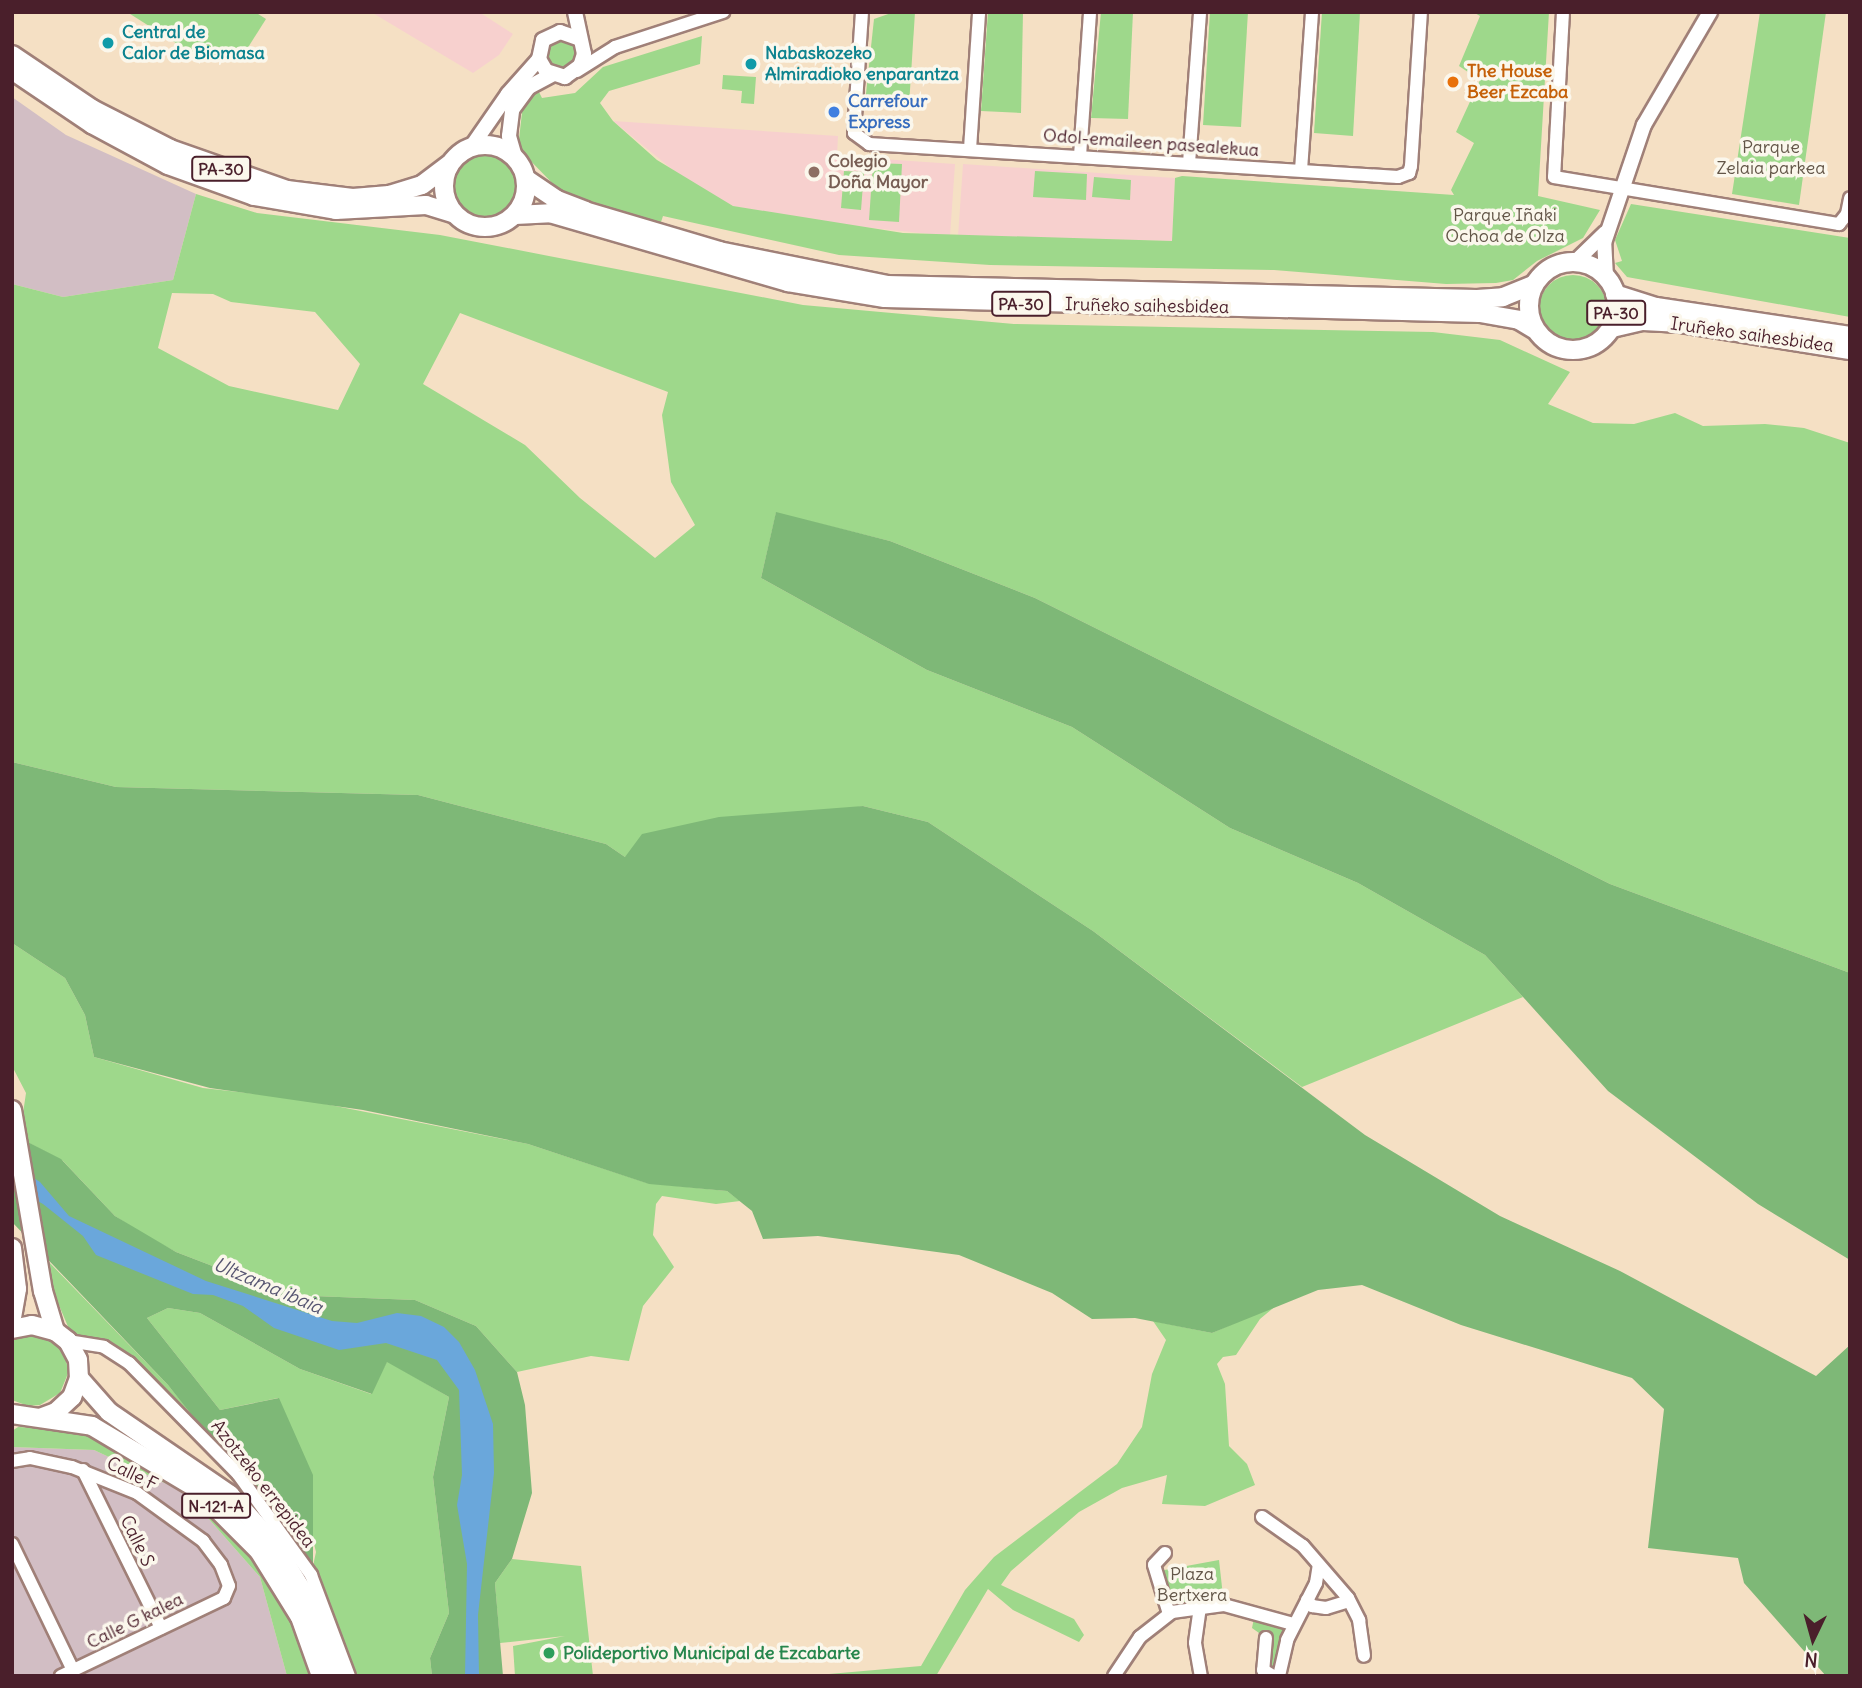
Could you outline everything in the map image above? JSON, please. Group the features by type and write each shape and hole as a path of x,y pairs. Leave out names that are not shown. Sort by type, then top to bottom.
{"highway":[{"name":"PA-30","path":"12,55 92,109 170,149 287,190 353,198 389,195 422,185 472,146"},
{"name":"PA-30","path":"12,70 92,124 167,165 254,196 336,210 426,205 453,213 477,227 504,223 515,215"},
{"path":"472,146 495,145 515,157"},
{"name":"PA-30","path":"515,157 526,179"},
{"path":"449,165 443,190 453,213"},
{"path":"515,215 522,204 526,179"},
{"name":"Iruñeko saihesbidea","path":"526,179 557,200 584,211 719,251 887,285 1477,299 1503,297 1533,285"},
{"name":"Iruñeko saihesbidea","path":"515,215 550,213 788,282 885,298 1480,313 1519,320 1534,329"},
{"name":"PA-30","path":"1533,285 1551,267 1576,262 1606,277 1615,294 1612,327 1593,346 1567,351 1543,340 1534,329"},
{"path":"1533,285 1528,315 1534,329"},
{"name":"Iruñeko saihesbidea","path":"1615,294 1656,307 1850,336"},
{"name":"Iruñeko saihesbidea","path":"1612,327 1643,321 1681,323 1850,350"},
{"path":"12,1110 34,1240 62,1336 79,1369 65,1405 21,1418"},
{"path":"12,1248 18,1289 12,1316"},
{"path":"12,1329 32,1325 62,1336"},
{"name":"N-121-A","path":"79,1369 109,1412 230,1495 273,1543 303,1590 335,1676"},
{"name":"N-121-A","path":"21,1418 71,1420 118,1438 220,1509 259,1551 287,1594 300,1617 321,1676"}],"main road":[{"path":"472,146 508,94 539,59 540,46 554,33 568,12"},
{"path":"515,157 509,136 512,110 529,87 552,75 565,77 576,71 584,54 575,12"},
{"path":"1606,277 1603,259 1608,229 1644,125 1710,12"},
{"path":"554,33 579,40"},
{"path":"539,59 552,75"},
{"path":"1576,262 1591,251 1608,229"}],"street":[{"path":"576,71 615,47 723,12"},
{"name":"Odol-emaileen pasealekua","path":"862,12 854,133 858,140 1398,177 1409,173 1421,12"},
{"path":"970,149 979,12"},
{"path":"1080,156 1090,12"},
{"path":"1189,163 1200,12"},
{"path":"1301,170 1312,12"},
{"path":"1563,12 1554,177 1619,191 1839,225 1847,214 1850,198"},
{"path":"579,40 615,47"},
{"name":"Azotzeko errepidea","path":"62,1336 104,1348 129,1363 193,1423 293,1545 326,1605 349,1676"},
{"path":"79,1369 87,1350 104,1348"},
{"name":"Calle F","path":"12,1461 30,1458 83,1470 122,1485 184,1524 222,1565 229,1586 224,1598"},
{"name":"Calle S","path":"83,1470 160,1628"},
{"path":"1262,1517 1303,1546 1349,1601 1359,1619 1364,1656"},
{"path":"12,1544 67,1673"},
{"path":"1166,1553 1154,1565 1169,1614"},
{"path":"1266,1638 1263,1670 1276,1676 1293,1625 1307,1600 1319,1565"},
{"name":"Calle G kalea","path":"67,1673 224,1598"},
{"path":"1307,1600 1312,1606 1326,1608 1349,1601"},
{"path":"1114,1676 1140,1637 1169,1614 1224,1605 1293,1625"},
{"path":"1200,1607 1195,1643 1201,1676"}],"shaded area":[{"path":"371,12 479,12 513,34 499,55 473,73"},
{"path":"12,97 66,135 196,194 173,280 63,297 12,284"},
{"name":"Colegio Doña Mayor","path":"613,121 838,136 837,156 955,164 950,236 833,224 733,206 689,183"},
{"path":"963,164 1175,178 1172,241 958,236"},
{"path":"12,1447 94,1450 186,1493 260,1577 287,1676 12,1676"}],"green space":[{"path":"127,12 255,12 266,19 242,57 198,57"},
{"path":"894,12 915,12 909,106 865,103 874,19"},
{"path":"988,12 1023,12 1021,113 981,111"},
{"path":"1101,12 1133,12 1128,119 1091,118"},
{"path":"1210,12 1248,12 1241,127 1203,125"},
{"path":"1322,12 1360,12 1353,136 1314,133"},
{"name":"Parque Iñaki Ochoa de Olza","path":"1473,12 1549,12 1538,196 1600,210 1583,238 1537,261 1513,280 1496,283 1446,284 1274,270 990,265 839,255 663,216 660,225 586,201 559,190 518,148 523,104 537,88 542,98 575,93 603,67 702,36 700,64 609,91 600,103 613,121 657,160 733,206 903,233 1172,241 1175,178 1182,176 1454,195 1451,190 1474,143 1456,132 1480,80 1459,66 1480,16"},
{"name":"Parque Zelaia parkea","path":"1760,12 1826,12 1799,205 1732,194"},
{"path":"562,39 568,40 576,48 576,60 568,68 562,69 556,68 548,60 547,54 548,48 556,40"},
{"path":"723,75 756,77 754,104 741,103 742,91 722,89"},
{"path":"479,153 491,153 508,162 515,173 515,197 508,208 491,217 479,217 467,212 458,203 453,191 453,179 458,167 467,158"},
{"path":"873,163 902,164 899,222 869,220"},
{"path":"844,171 864,172 861,210 841,208"},
{"path":"1035,171 1087,174 1086,200 1033,197"},
{"path":"1094,177 1131,180 1130,200 1092,197"},
{"path":"196,194 257,213 440,235 803,305 1014,324 1433,332 1500,340 1570,372 1548,404 1593,423 1634,424 1675,413 1703,426 1765,424 1804,428 1850,443 1850,973 1610,884 1035,598 890,541 776,513 761,578 927,670 1072,727 1230,828 1358,883 1485,955 1523,997 1302,1087 1093,931 928,822 863,806 625,857 606,844 418,795 116,787 12,762 12,284 63,297 173,280","holes":["172,293 213,294 231,302 315,312 360,364 338,410 229,386 158,348","460,313 668,392 662,415 671,482 695,525 655,558 580,498 525,445 423,384"]},
{"path":"1631,204 1850,238 1850,317 1627,277 1615,263 1622,261 1615,240"},
{"path":"1566,275 1580,275 1592,280 1602,290 1607,309 1602,328 1592,338 1580,343 1566,343 1554,338 1544,328 1539,316 1539,302 1544,290 1554,280"},
{"path":"776,512 890,541 1035,598 1610,884 1850,973 1850,1260 1758,1204 1608,1091 1485,955 1358,883 1230,828 1072,727 927,670 761,578"},
{"path":"12,762 116,787 418,795 606,844 625,857 642,834 719,817 863,806 928,822 1093,931 1365,1135 1500,1216 1620,1271 1816,1376 1850,1345 1850,1676 1826,1676 1744,1583 1738,1558 1648,1548 1664,1409 1632,1378 1461,1325 1362,1285 1318,1290 1212,1333 1135,1318 1092,1319 1052,1293 959,1255 818,1236 763,1239 752,1211 727,1191 649,1184 528,1144 363,1110 210,1088 94,1057 85,1015 65,978 12,943"},
{"path":"12,943 65,978 85,1015 94,1057 203,1088 300,1099 528,1144 647,1183 727,1191 740,1201 716,1204 662,1196 656,1204 653,1235 674,1267 643,1306 629,1361 591,1356 517,1372 476,1326 415,1300 288,1295 176,1252 143,1234 115,1216 63,1161 12,1134 22,1120 26,1093 12,1066"},
{"path":"12,1134 61,1159 115,1216 176,1252 288,1295 415,1300 476,1326 517,1372 525,1405 532,1493 512,1559 495,1583 503,1676 432,1676 430,1658 449,1613 433,1477 449,1397 387,1362 372,1394 300,1369 200,1313 168,1308 147,1318 220,1410 279,1398 313,1475 313,1568 168,1385 12,1222"},
{"path":"46,1259 168,1385 190,1412 119,1349 72,1336 47,1277"},
{"path":"1278,1304 1260,1319 1236,1355 1223,1357 1217,1364 1225,1384 1229,1446 1247,1464 1255,1485 1205,1506 1162,1504 1167,1475 1122,1488 1079,1512 1011,1571 1001,1585 1074,1619 1084,1635 1079,1642 1013,1610 988,1589 936,1676 806,1676 921,1666 965,1590 994,1557 1117,1464 1142,1427 1152,1374 1166,1340 1153,1321 1212,1333"},
{"path":"168,1308 200,1313 300,1369 371,1394 387,1361 449,1397 433,1477 449,1613 430,1658 432,1676 349,1676 311,1575 316,1552 278,1398 220,1410 147,1318"},
{"path":"30,1333 53,1340 62,1348 69,1371 60,1393 40,1405 28,1406 12,1400 12,1339"},
{"path":"18,1427 91,1430 190,1492 248,1543 305,1648 309,1676 287,1676 260,1577 186,1493 94,1450 12,1447 12,1431"},
{"path":"512,1559 581,1566 593,1676 515,1676 513,1646 565,1636 500,1643 495,1583"},
{"name":"Plaza Bertxera","path":"1219,1560 1224,1605 1172,1612 1159,1571"},
{"path":"1255,1613 1293,1624 1279,1676 1263,1670 1266,1638 1252,1628"}],"water":[{"path":"12,1164 40,1182 69,1216 206,1281 332,1321 357,1323 397,1313 421,1316 444,1327 459,1342 475,1370 493,1424 494,1473 478,1615 479,1676 465,1676 467,1564 457,1505 462,1475 459,1390 437,1360 386,1343 339,1350 274,1328 243,1306 213,1295 193,1294 96,1255 83,1236 43,1204 12,1187"}],"place":[{"name":"Central de Calor de Biomasa","path":"108,43"},
{"name":"Nabaskozeko Almiradioko enparantza","path":"751,64"},
{"name":"The House Beer Ezcaba","path":"1453,82"},
{"name":"Carrefour Express","path":"834,112"},
{"name":"Colegio Doña Mayor","path":"814,172"},
{"name":"Polideportivo Municipal de Ezcabarte","path":"549,1653"}],"water label":[{"name":"Ultzama ibaia","path":"268,1286"}]}
